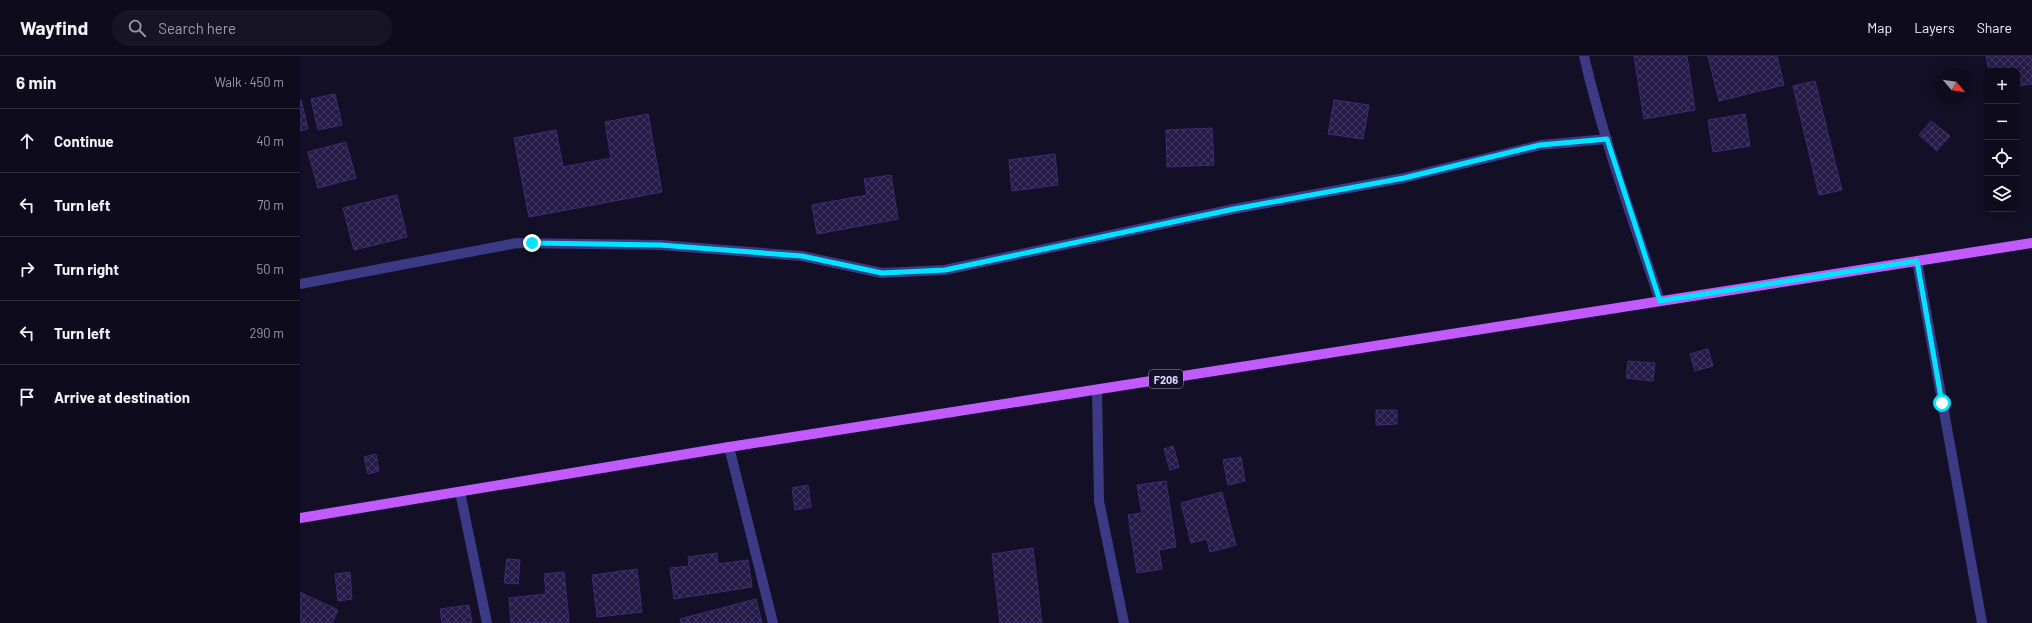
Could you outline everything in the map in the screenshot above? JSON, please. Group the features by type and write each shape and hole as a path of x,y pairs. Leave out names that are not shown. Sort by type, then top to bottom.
{"main road":[{"name":"F206","path":"300,518 729,448 2032,243"}],"street":[{"path":"1584,56 1593,95 1660,301"},
{"path":"300,284 516,243 660,245 802,256 882,273 945,270 1234,209 1404,178 1540,145 1607,139"},
{"path":"1917,261 1982,623"},
{"path":"1097,390 1099,501 1124,623"},
{"path":"729,448 773,623"},
{"path":"460,492 487,623"}],"building":[{"path":"1634,56 1687,56 1695,110 1644,119"},
{"path":"1708,56 1777,56 1784,85 1719,101"},
{"path":"1986,56 2032,56 2032,84 2020,86 2020,68 1988,68"},
{"path":"1815,81 1842,190 1819,195 1793,86"},
{"path":"335,94 342,125 318,130 311,99"},
{"path":"301,100 308,129 300,131 300,101"},
{"path":"1334,100 1369,105 1363,139 1328,134"},
{"path":"648,114 662,192 529,217 514,138 556,130 563,167 611,158 605,122"},
{"path":"1745,114 1750,146 1713,152 1708,120"},
{"path":"1931,121 1950,136 1937,151 1919,135"},
{"path":"1212,128 1214,165 1167,167 1166,130"},
{"path":"346,142 356,178 318,188 308,152"},
{"path":"1055,154 1058,185 1012,191 1009,160"},
{"path":"891,175 898,219 817,234 812,205 867,195 864,179"},
{"path":"397,195 407,237 354,250 343,208"},
{"path":"1708,349 1713,366 1695,371 1690,354"},
{"path":"1628,361 1655,363 1653,381 1626,378"},
{"path":"1376,410 1397,410 1397,424 1376,425"},
{"path":"1173,446 1179,467 1170,470 1164,449"},
{"path":"376,454 379,471 368,474 364,457"},
{"path":"1241,457 1245,481 1228,485 1223,460"},
{"path":"1166,481 1176,547 1159,550 1162,569 1137,573 1128,515 1142,513 1137,485"},
{"path":"808,485 811,507 795,510 792,488"},
{"path":"1222,492 1236,545 1210,552 1207,539 1191,543 1181,503"},
{"path":"1033,548 1042,623 1000,623 992,554"},
{"path":"717,553 718,564 748,560 752,587 674,599 670,568 689,566 688,557"},
{"path":"507,559 520,560 518,584 504,583"},
{"path":"637,569 642,612 597,617 592,575"},
{"path":"350,572 352,599 338,601 335,574"},
{"path":"564,572 569,622 511,623 509,598 546,594 544,574"},
{"path":"300,592 338,610 332,623 300,623"},
{"path":"756,599 762,623 681,623 680,619"},
{"path":"469,605 472,623 442,623 440,609"}],"route":[{"path":"532,243 660,245 802,256 882,273 945,270 1234,209 1404,178 1540,145 1607,139 1660,301 1917,261 1942,403"}]}
